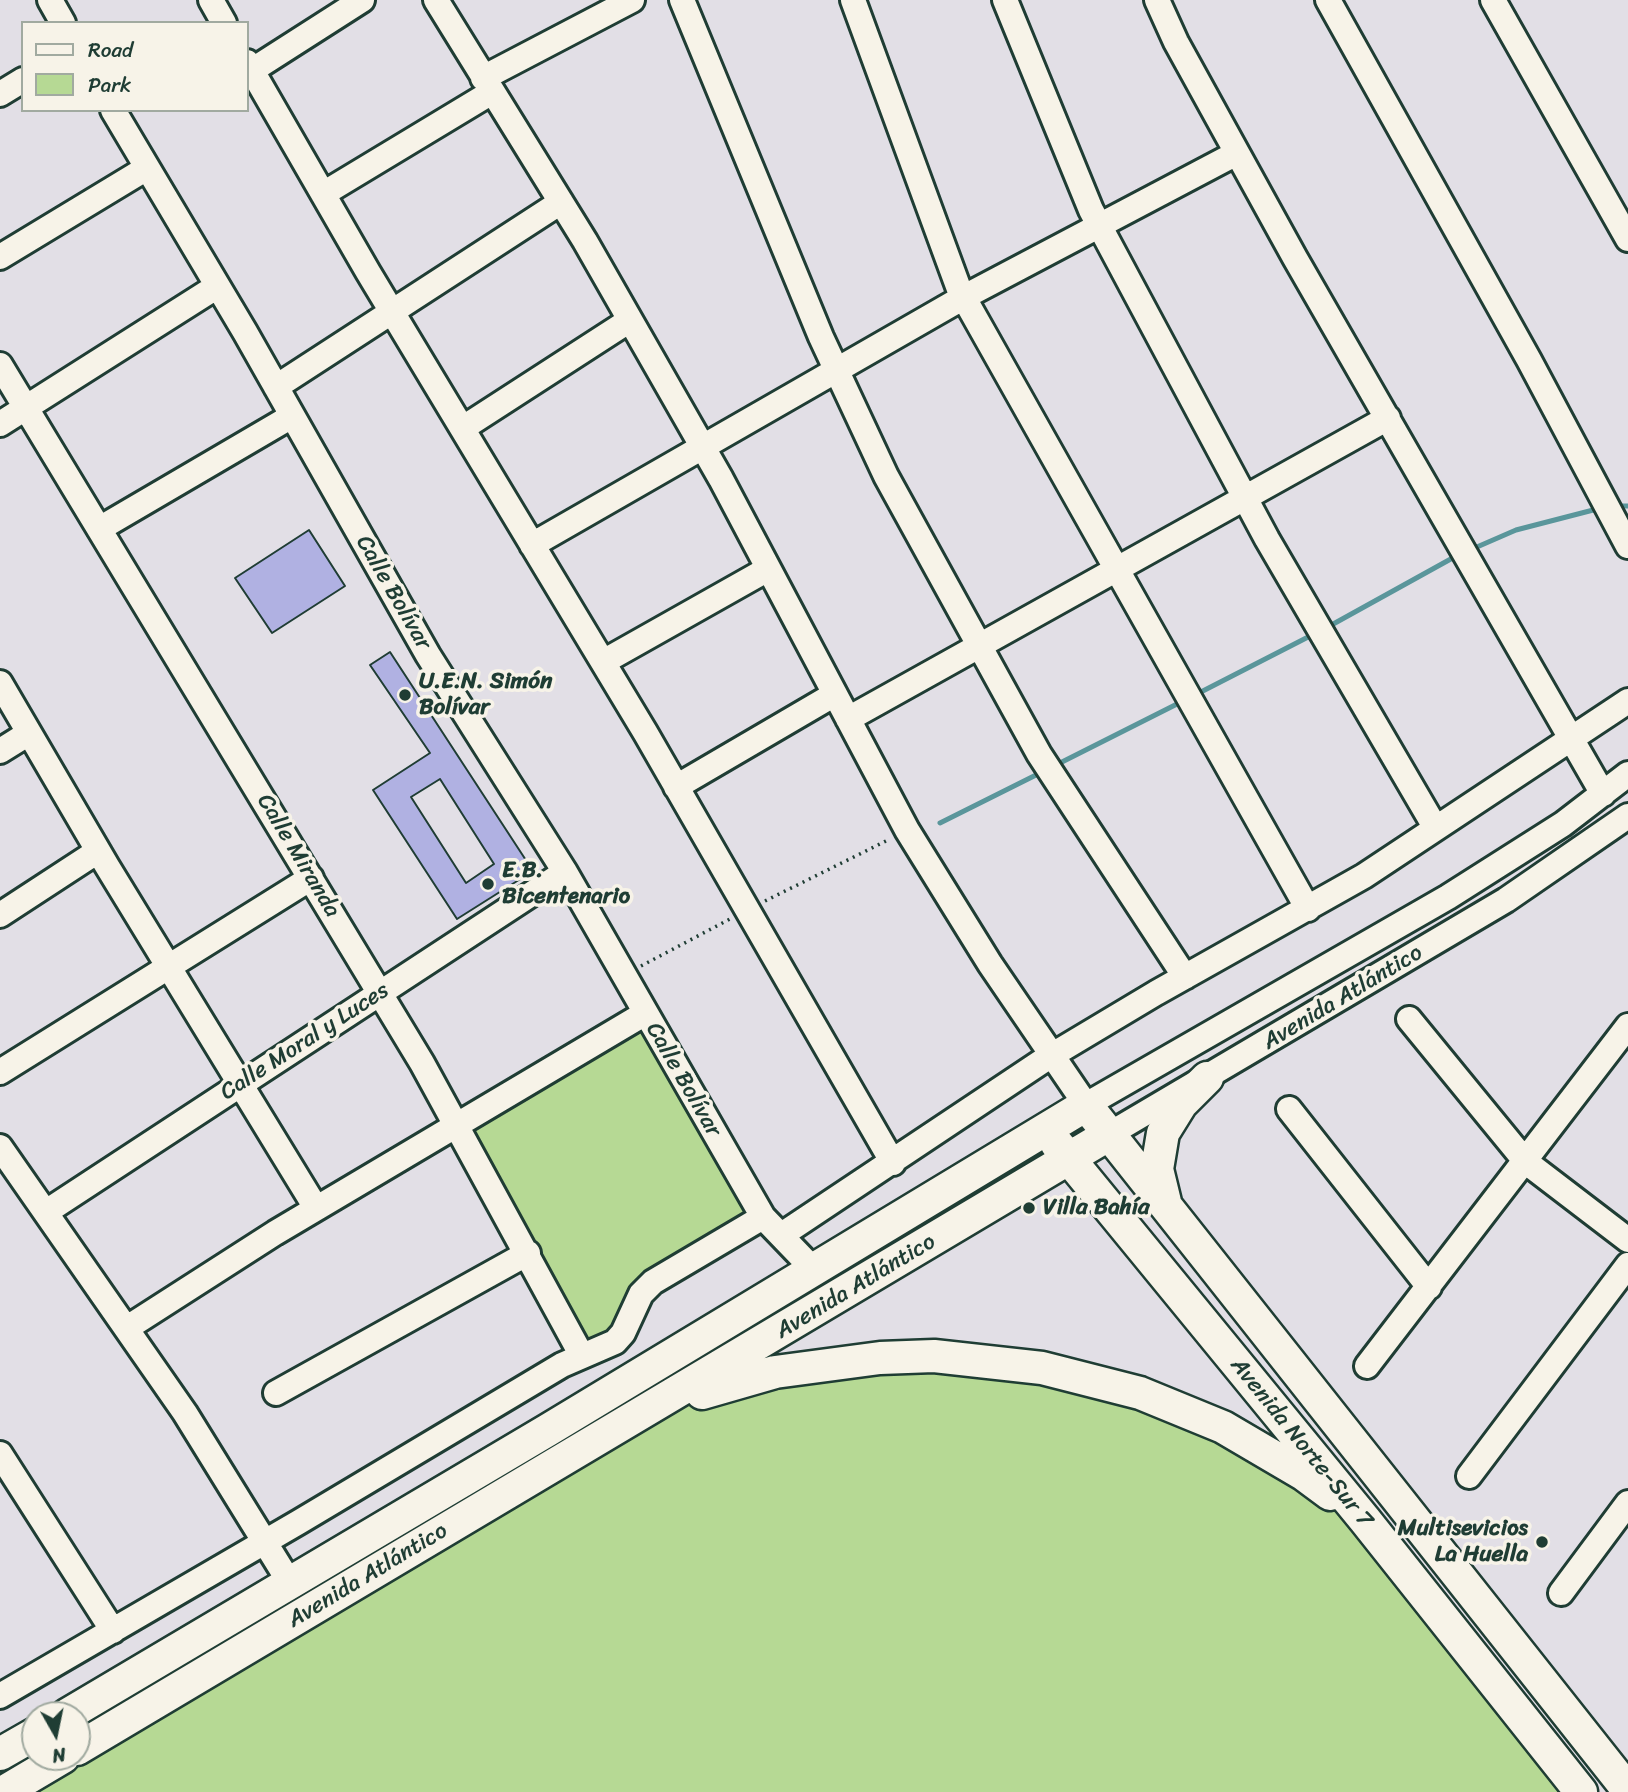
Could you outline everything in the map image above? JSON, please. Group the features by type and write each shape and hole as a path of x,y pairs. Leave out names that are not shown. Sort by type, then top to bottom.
{"main road":[{"path":"1167,1210 1157,1169 1163,1133 1181,1104 1207,1077"},
{"name":"Avenida Atlántico","path":"90,1701 1086,1105"},
{"name":"Avenida Norte-Sur 7","path":"1086,1105 1628,1790"},
{"name":"Avenida Norte-Sur 7","path":"1046,1128 1068,1160 1365,1520 1581,1792"},
{"name":"Avenida Atlántico","path":"91,1740 1108,1135"},
{"path":"632,1420 728,1384 825,1363 934,1356 996,1361 1107,1383 1140,1393 1223,1427 1303,1474 1365,1520"},
{"path":"0,1754 21,1742"},
{"path":"4,1792 39,1771"}],"street":[{"path":"50,0 62,21"},
{"path":"211,0 223,21"},
{"path":"362,0 249,66 391,310 603,662 892,1163"},
{"path":"436,0 561,202 703,447 907,830 1051,1056 1086,1105"},
{"path":"323,194 488,85 632,0"},
{"path":"682,0 741,150 836,369 886,476 1039,754 1185,977"},
{"path":"852,0 939,240 964,298 1177,681 1308,909"},
{"path":"1004,0 1074,174 1099,224 1245,496 1435,827"},
{"path":"1157,0 1176,42 1237,153 1569,740 1603,794"},
{"path":"1328,0 1529,360 1628,547"},
{"path":"1493,0 1626,232"},
{"path":"0,94 21,81"},
{"name":"Calle Bolívar","path":"114,112 276,387 428,655 565,872 644,1014 763,1217 783,1234 814,1270"},
{"path":"532,545 836,369 1099,224 1237,153"},
{"path":"0,257 147,168"},
{"path":"276,387 561,202"},
{"path":"0,424 216,287"},
{"path":"463,428 630,320"},
{"name":"Calle Miranda","path":"0,365 380,994 528,1253 582,1356"},
{"path":"99,529 292,416"},
{"path":"848,719 1388,418"},
{"path":"603,662 768,569"},
{"path":"0,683 98,851 316,1208"},
{"path":"676,788 835,694"},
{"path":"783,1234 1051,1056 1308,909 1628,701"},
{"path":"0,751 29,733"},
{"name":"Avenida Atlántico","path":"1086,1105 1448,897 1603,794 1628,774"},
{"name":"Avenida Atlántico","path":"1108,1135 1495,907 1628,816"},
{"path":"0,915 98,851"},
{"name":"Calle Moral y Luces","path":"47,1212 565,872"},
{"path":"0,1072 167,965 311,878"},
{"path":"127,1328 455,1123 644,1014"},
{"path":"1409,1019 1526,1162 1628,1240"},
{"path":"1367,1367 1628,1026"},
{"path":"1289,1109 1429,1287"},
{"path":"3,1156 47,1212 127,1328 184,1413 263,1544 290,1583"},
{"path":"0,1696 263,1544 562,1365 615,1342 623,1333 641,1294 653,1282 763,1217"},
{"path":"276,1393 528,1253"},
{"path":"1469,1476 1628,1265"},
{"path":"0,1454 113,1631"},
{"path":"1561,1593 1628,1503"}],"green space":[{"path":"644,1014 763,1217 632,1310 582,1356 455,1123"},
{"path":"880,1358 1140,1393 1365,1520 1581,1792 4,1792 40,1771 91,1771 91,1742 690,1397"}],"building":[{"path":"309,530 345,586 272,633 235,578"},
{"path":"390,652 533,871 457,919 373,790 430,753 370,665","holes":["440,779 494,864 466,883 411,797"]}],"waterway":[{"path":"1614,506 1628,506"},
{"path":"1470,550 1516,530 1601,508"},
{"path":"1326,628 1458,555"},
{"path":"1195,695 1314,634"},
{"path":"1054,766 1183,701"},
{"path":"940,823 1042,772"}],"place":[{"name":"U.E.N. Simón Bolívar","path":"405,695"},
{"name":"E.B. Bicentenario","path":"488,884"},
{"name":"Villa Bahía","path":"1029,1208"},
{"name":"Multisevicios La Huella","path":"1542,1542"}]}
